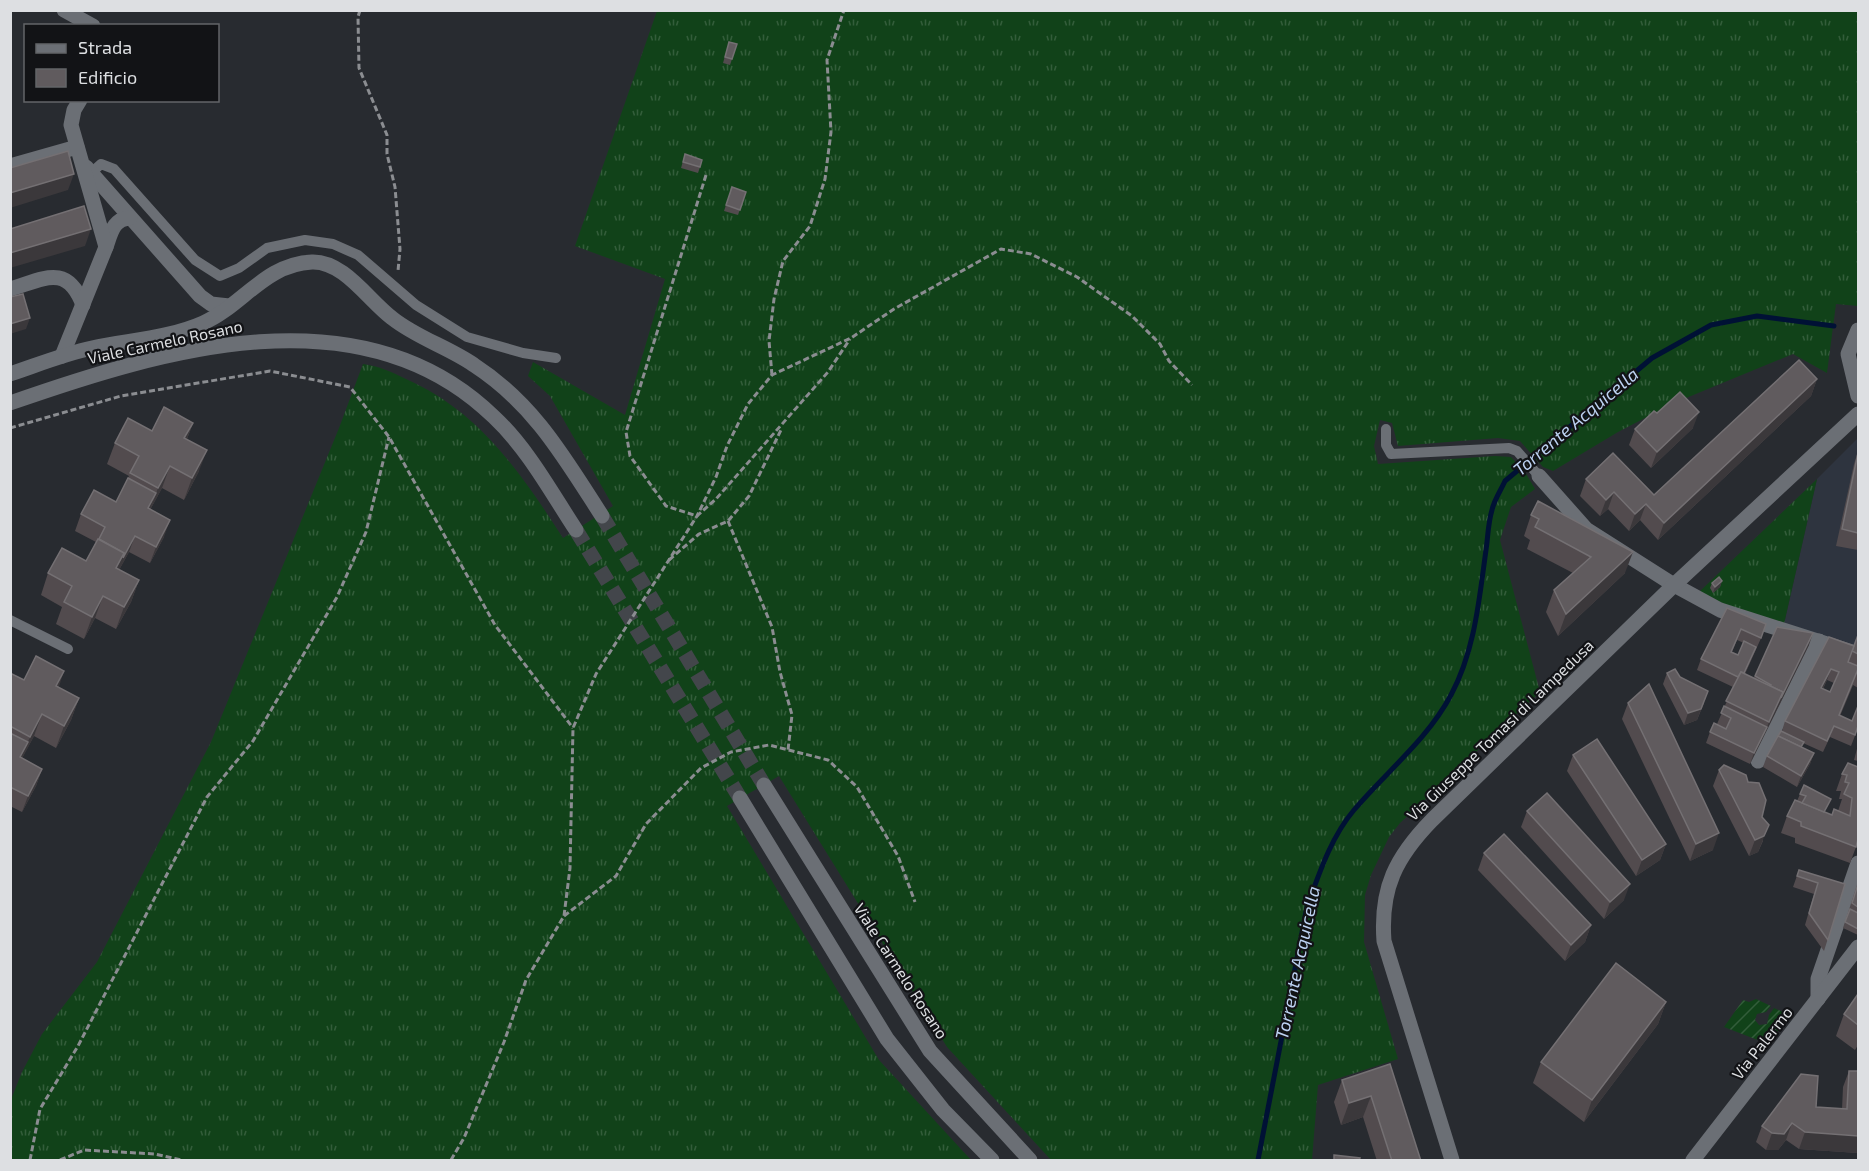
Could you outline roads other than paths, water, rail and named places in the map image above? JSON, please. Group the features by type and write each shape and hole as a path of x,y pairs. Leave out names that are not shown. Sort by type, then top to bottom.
{"main road":[{"path":"64,10 89,24"},
{"path":"79,102 74,110 71,125 86,168 106,247"},
{"path":"10,166 77,147"},
{"path":"86,168 200,296 211,304 229,306"},
{"path":"62,356 114,225 122,219 130,218"},
{"name":"Viale Carmelo Rosano","path":"10,374 62,356 186,330 206,322 256,283 283,269 313,262 333,267 399,324 473,364 516,396 548,432 602,516"},
{"path":"10,289 51,277 61,278 77,290 83,304"},
{"path":"1858,330 1848,354 1858,396"},
{"name":"Viale Carmelo Rosano","path":"10,403 106,369 246,341 326,341 355,345 427,369 472,398 510,433 576,530"},
{"name":"Via Giuseppe Tomasi di Lampedusa","path":"1452,1161 1383,941 1382,918 1394,870 1409,844 1432,820 1674,585 1858,414"},
{"path":"1534,471 1586,528 1674,585 1720,610 1858,654"},
{"path":"1758,762 1819,641"},
{"name":"Viale Carmelo Rosano","path":"764,784 930,1051 1030,1161"},
{"path":"740,798 887,1039 943,1110 992,1161"},
{"path":"1818,999 1818,979 1858,863"},
{"name":"Via Palermo","path":"1694,1161 1858,947"}],"lane":[{"path":"86,168 100,164 114,169 195,260 220,276 239,268 267,248 305,240 333,244 358,255 416,306 467,337 523,353 556,358"},
{"path":"1386,429 1386,446 1391,454 1496,447 1516,451 1534,471"},
{"path":"10,620 68,649"}],"waterway":[{"name":"Torrente Acquicella","path":"1258,1160 1307,907 1326,856 1346,821 1430,726 1451,695 1459,678 1475,624 1491,515 1505,481 1652,358 1711,325 1757,316 1834,326"}],"tunnel":[{"path":"602,516 764,785"},
{"path":"576,530 740,798"}]}
